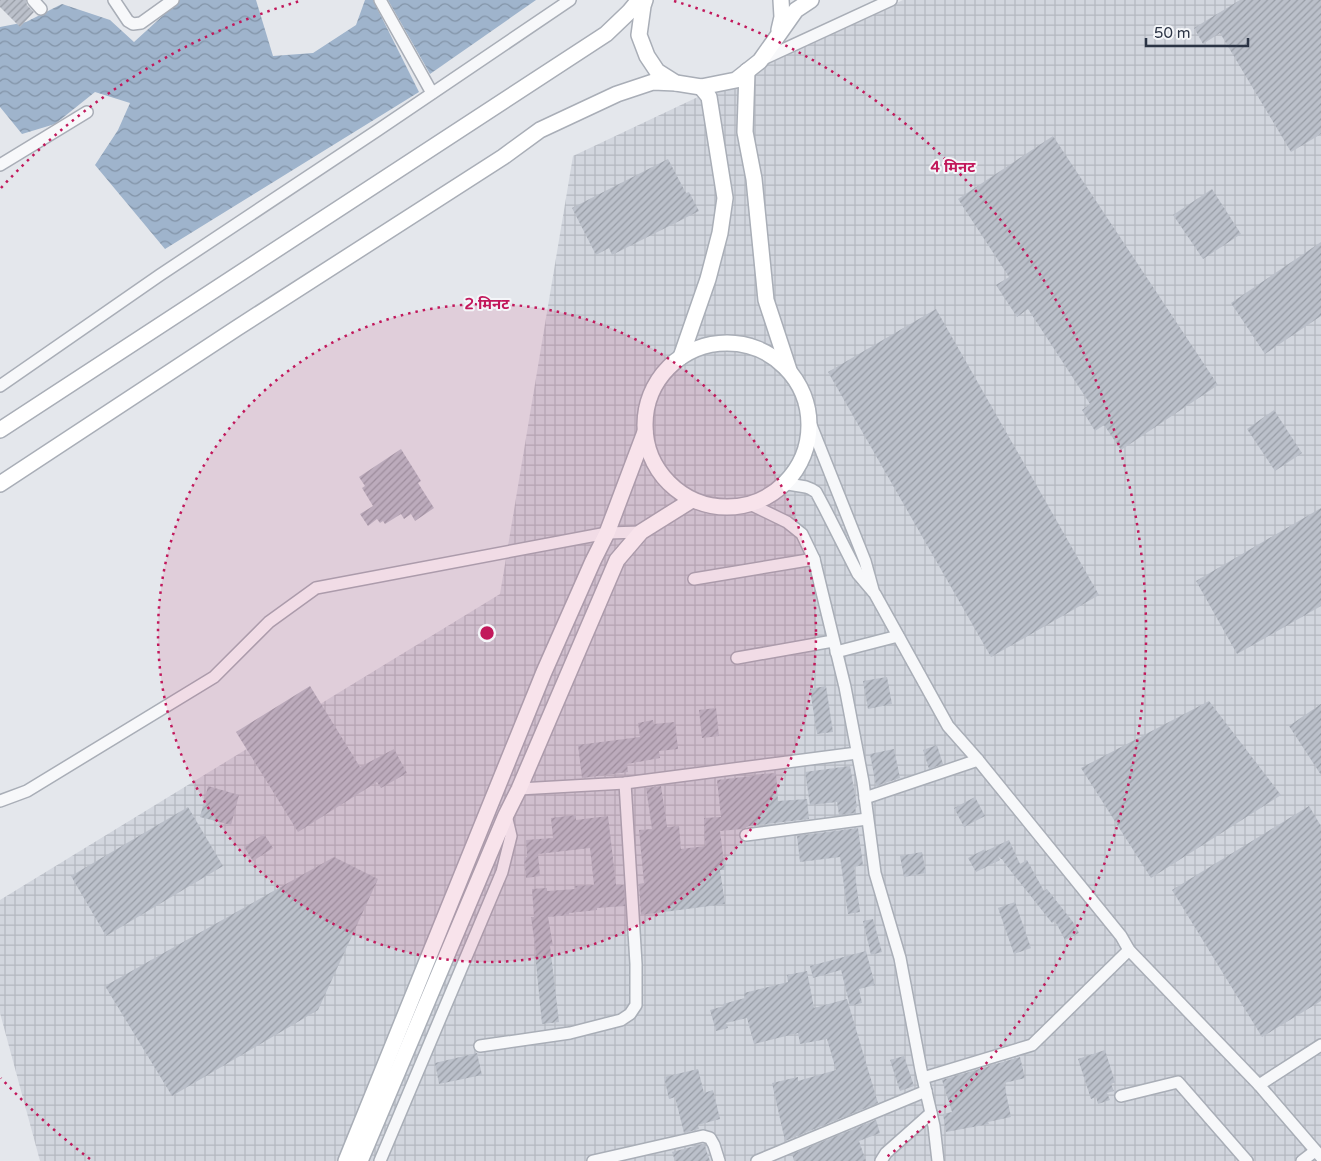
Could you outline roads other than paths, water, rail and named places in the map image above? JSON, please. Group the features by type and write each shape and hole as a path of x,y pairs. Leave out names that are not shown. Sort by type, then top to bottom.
{"street":[{"path":"33,0 41,9"},
{"path":"114,0 128,21 133,24 141,23 173,0"},
{"path":"380,0 432,93"},
{"path":"0,386 160,274 570,0"},
{"path":"0,430 606,34 639,0"},
{"path":"645,0 639,35 647,56 657,71 676,83"},
{"path":"777,36 782,17 780,0"},
{"path":"760,60 796,10 811,0"},
{"path":"0,484 245,322 503,157 540,130 617,94 653,82 701,87 736,80 760,60 891,0"},
{"path":"746,71 745,132 754,179 766,300 789,370 803,394 809,420 865,560 875,594"},
{"path":"681,357 708,279 720,233 725,198 709,97 701,87"},
{"path":"0,165 87,112"},
{"path":"789,370 771,355 750,345 726,342 703,346 681,357 665,371 653,389 646,410 645,432 650,453 659,472 674,488 692,500 711,506 730,508 750,504 767,497 788,484 811,488 816,492 858,574 875,594 948,726 978,760 1121,936 1129,950 1259,1085 1318,1154 1302,1161"},
{"path":"783,486 798,467 804,452 807,444 809,420"},
{"path":"346,1161 544,672 607,533 645,432"},
{"path":"360,1161 506,815 617,560 640,532 692,500"},
{"path":"750,504 787,522 802,534 814,559 845,687 865,798 875,873 900,958 931,1113 938,1161"},
{"path":"0,801 27,791 214,677 269,622 316,588 607,533 640,532"},
{"path":"694,579 814,559"},
{"path":"836,652 898,636"},
{"path":"737,658 833,641"},
{"path":"518,789 625,783 857,753"},
{"path":"865,798 978,760"},
{"path":"480,1046 570,1034 621,1020 630,1014 636,1005 636,964 625,783"},
{"path":"380,1161 502,872 510,836 506,815"},
{"path":"746,835 867,819"},
{"path":"923,1078 1032,1045 1129,950"},
{"path":"1259,1085 1321,1045"},
{"path":"1121,1096 1178,1082 1247,1161"},
{"path":"757,1161 926,1091"},
{"path":"881,1161 886,1153 931,1113"},
{"path":"593,1161 703,1136 710,1138 719,1161"}],"water":[{"path":"180,0 256,0 273,56 313,53 356,25 365,0 373,0 419,92 165,249 95,165 118,130 130,103 95,92 55,124 22,134 0,107 0,27 26,22 62,4 110,20 134,42"},
{"path":"388,0 536,0 430,74"}]}
